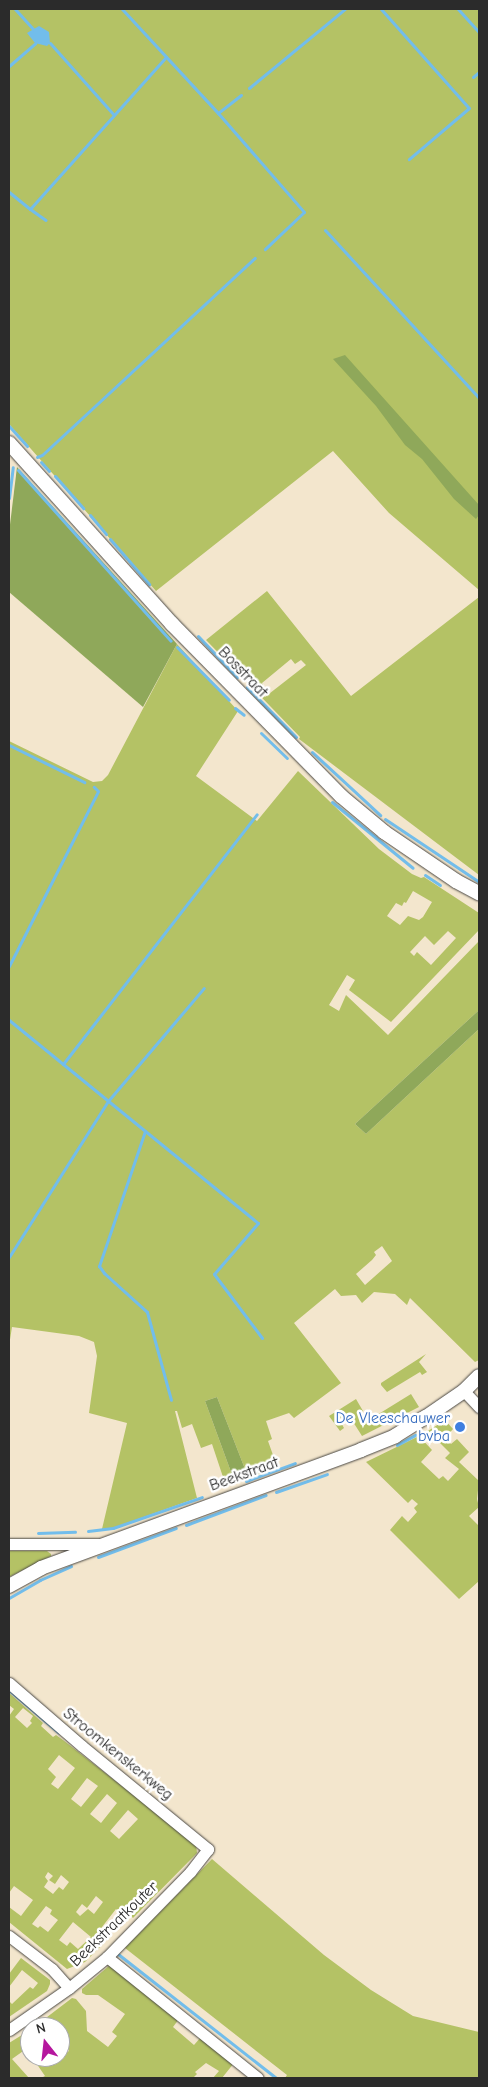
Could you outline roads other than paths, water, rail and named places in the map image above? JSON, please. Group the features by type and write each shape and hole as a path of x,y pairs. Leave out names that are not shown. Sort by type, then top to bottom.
{"street":[{"name":"Bosstraat","path":"9,443 172,624 341,796 384,832 479,893"},
{"name":"Beekstraat","path":"9,1586 41,1568 395,1436 464,1391 479,1376"},
{"path":"464,1391 479,1407"},
{"path":"9,1544 104,1544"},
{"name":"Stroomkenskerkweg","path":"9,1683 82,1746 208,1848"},
{"name":"Beekstraatkouter","path":"9,2030 69,1988 107,1957 190,1872 208,1848"},
{"path":"9,1936 52,1969 69,1988"},
{"path":"107,1957 258,2078"}],"water":[{"path":"39,26 49,32 50,43 47,46 35,43 27,33"}],"waterway":[{"path":"15,9 33,29"},
{"path":"122,9 218,113"},
{"path":"249,88 345,9"},
{"path":"381,9 469,108 409,159"},
{"path":"458,9 479,32"},
{"path":"9,66 35,43"},
{"path":"50,43 114,115"},
{"path":"9,192 30,209 166,57"},
{"path":"473,77 479,72"},
{"path":"241,95 218,113 304,212 265,249"},
{"path":"30,209 46,220"},
{"path":"325,230 479,398"},
{"path":"37,457 42,455 255,258"},
{"path":"9,426 27,446"},
{"path":"41,462 49,471"},
{"path":"9,498 13,467"},
{"path":"18,470 171,641"},
{"path":"55,476 83,508"},
{"path":"90,515 106,534"},
{"path":"110,539 149,584"},
{"path":"198,636 237,677"},
{"path":"177,647 229,700"},
{"path":"247,687 296,737"},
{"path":"235,708 244,715"},
{"path":"261,733 287,758"},
{"path":"9,745 84,782"},
{"path":"312,752 380,815"},
{"path":"9,966 98,791 94,787"},
{"path":"332,802 413,868"},
{"path":"63,1064 257,814"},
{"path":"385,819 479,882"},
{"path":"425,875 440,885"},
{"path":"9,1257 108,1101 204,988"},
{"path":"9,1020 258,1223 214,1274 262,1338"},
{"path":"145,1131 99,1266 104,1273 147,1312 171,1400"},
{"path":"397,1445 415,1435"},
{"path":"246,1481 295,1463"},
{"path":"276,1492 327,1474"},
{"path":"186,1525 266,1495"},
{"path":"88,1531 113,1528 202,1497"},
{"path":"98,1557 176,1528"},
{"path":"38,1533 75,1532"},
{"path":"9,1598 40,1580 71,1566"},
{"path":"9,1690 58,1732"},
{"path":"118,1954 276,2078"}],"place":[{"name":"De Vleeschauwer bvba","path":"460,1427"}]}
